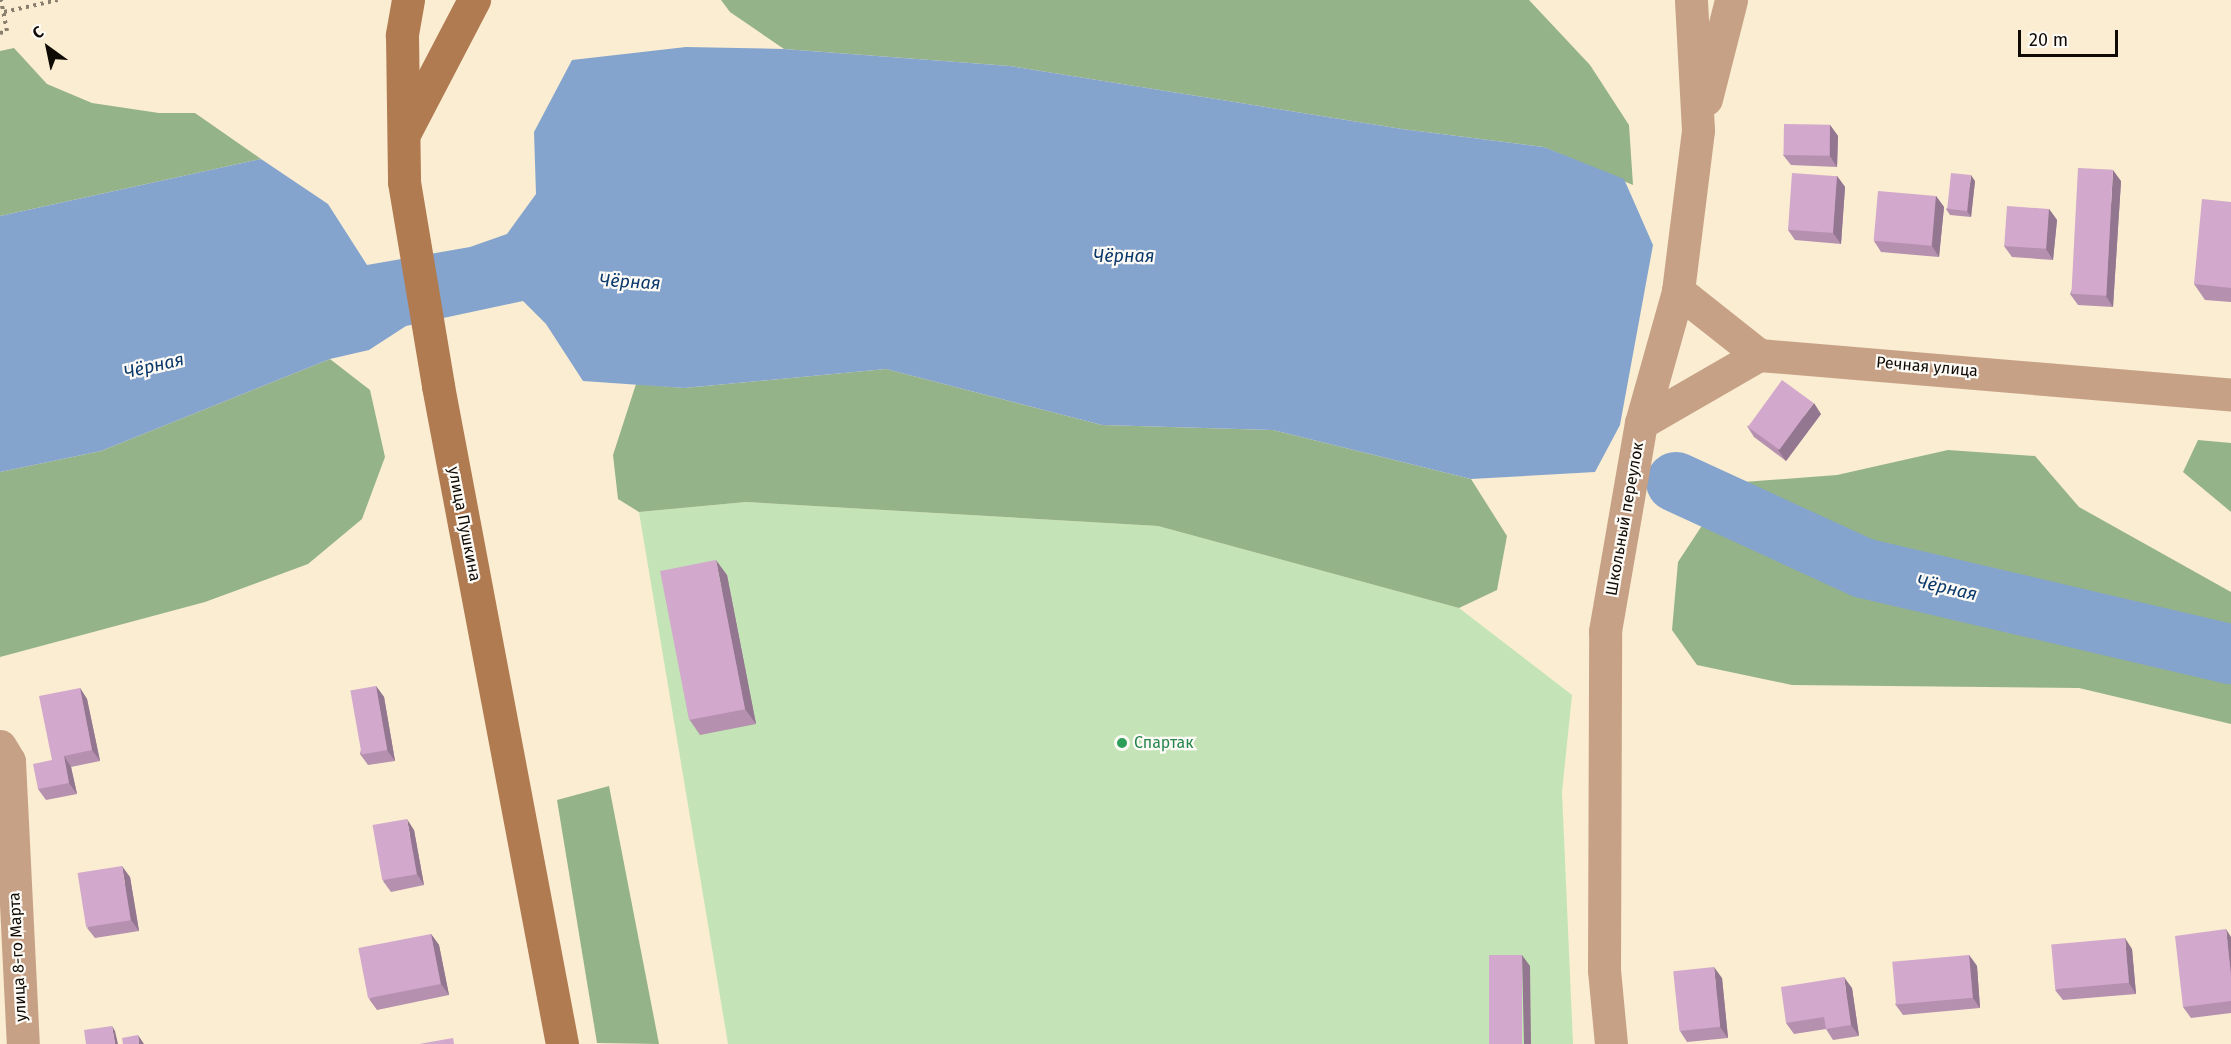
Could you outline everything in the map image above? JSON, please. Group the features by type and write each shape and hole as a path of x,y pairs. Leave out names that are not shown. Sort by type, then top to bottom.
{"main road":[{"name":"улица Пушкина","path":"408,0 402,35 406,131 404,183 438,386 562,1044"},
{"path":"406,131 474,0"}],"street":[{"name":"Школьный переулок","path":"1611,1044 1604,970 1605,631 1641,423 1677,291 1698,130 1691,0"},
{"path":"1698,130 1731,0"},
{"path":"1641,423 1759,355 1677,291"},
{"name":"Речная улица","path":"1759,355 2231,395"},
{"name":"улица 8-го Марта","path":"4,753 23,1044"}],"path":[{"path":"0,33 7,31 1,0"},
{"path":"4,12 58,0"}],"green space":[{"path":"721,0 1529,0 1590,65 1629,125 1633,185 1544,147 1402,129 1010,66 784,49 730,12"},
{"path":"14,48 47,84 92,103 159,113 195,113 261,159 0,216 0,51"},
{"path":"330,359 370,390 385,457 362,519 308,564 205,602 0,657 0,472 101,451"},
{"path":"886,369 1102,425 1273,430 1471,479 1507,536 1497,590 1459,608 1158,526 746,502 639,512 618,499 613,455 636,384 684,388"},
{"path":"2198,440 2231,443 2231,512 2183,472"},
{"path":"1948,450 2035,456 2079,507 2231,592 2231,724 2079,688 1792,685 1697,665 1672,630 1678,562 1730,483 1837,475"},
{"name":"Спартак","path":"746,502 1158,526 1459,608 1572,695 1562,792 1573,1044 728,1044 639,512"},
{"path":"609,786 659,1044 597,1043 557,800"}],"water":[{"name":"Чёрная","path":"686,47 784,49 1010,66 1402,129 1544,147 1624,179 1653,245 1620,425 1595,472 1471,479 1273,430 1102,425 886,369 684,388 583,381 546,324 523,301 406,326 369,350 330,359 101,451 0,472 0,216 261,159 328,204 367,265 470,247 507,234 536,194 534,132 572,60"}],"building":[{"path":"1784,124 1830,125 1829,156 1783,155"},
{"path":"2078,168 2113,170 2106,296 2071,294"},
{"path":"1792,173 1837,176 1833,233 1788,230"},
{"path":"1951,173 1971,175 1967,211 1947,209"},
{"path":"1878,191 1936,196 1931,246 1874,241"},
{"path":"2202,199 2231,202 2231,288 2194,284"},
{"path":"2007,206 2049,209 2046,249 2004,246"},
{"path":"1782,380 1814,403 1779,450 1748,427"},
{"path":"716,560 745,709 689,720 660,571"},
{"path":"376,686 387,750 362,755 350,691"},
{"path":"80,688 92,750 64,756 69,783 38,789 33,764 52,760 39,696"},
{"path":"407,819 417,874 382,880 373,825"},
{"path":"122,866 131,920 86,927 78,873"},
{"path":"2226,929 2231,975 2231,1001 2183,1007 2175,936"},
{"path":"431,934 441,984 368,998 358,948"},
{"path":"2125,938 2129,983 2055,989 2051,944"},
{"path":"1489,955 1522,955 1522,1044 1489,1044"},
{"path":"1969,955 1973,998 1896,1005 1892,962"},
{"path":"1714,967 1720,1027 1679,1031 1673,971"},
{"path":"1844,977 1851,1025 1826,1029 1824,1017 1786,1023 1781,987"},
{"path":"112,1026 115,1044 86,1044 84,1030"},
{"path":"138,1035 139,1044 123,1044 122,1038"},
{"path":"453,1038 454,1044 419,1044"}],"waterway":[{"name":"Чёрная","path":"1676,482 1863,568 2231,654"}],"place":[{"name":"Спартак","path":"1122,743"}]}
